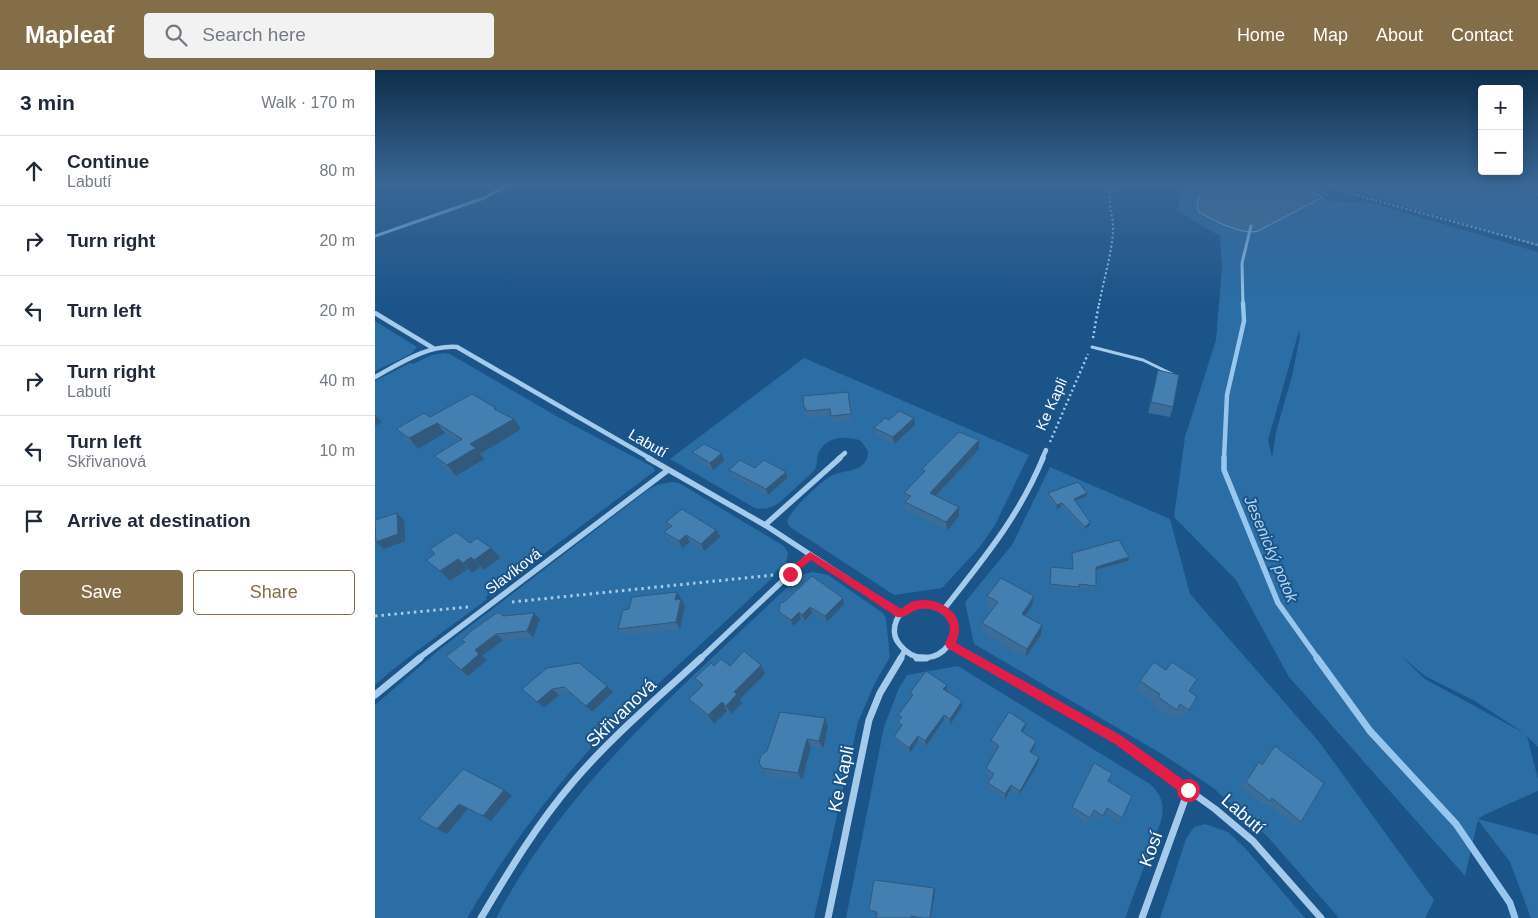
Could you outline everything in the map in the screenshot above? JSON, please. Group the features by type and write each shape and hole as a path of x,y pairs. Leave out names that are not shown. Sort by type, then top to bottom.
{"street":[{"path":"375,313 433,348"},
{"name":"Labutí","path":"433,348 457,347 765,526 901,614"},
{"path":"375,377 433,348"},
{"name":"Ke Kapli","path":"944,610 1016,514 1035,478 1046,450"},
{"path":"765,526 845,453"},
{"name":"Slavíková","path":"375,695 410,665 489,604 668,470"},
{"name":"Skřivanová","path":"481,918 516,860 547,815 573,782 613,740 810,556"},
{"path":"917,605 935,605 944,610 949,615 955,629 950,644 943,652 929,658 913,657 903,652 897,646 893,629 901,614 917,605"},
{"name":"Labutí","path":"950,644 1119,740 1232,822 1253,841 1321,918"},
{"name":"Ke Kapli","path":"828,918 869,720 880,693 903,652"},
{"name":"Kosí","path":"1142,918 1188,790"}],"lane":[{"path":"1091,347 1143,360 1175,375"}],"path":[{"name":"Ke Kapli","path":"1046,450 1091,347 1113,230 1112,225"},
{"path":"1464,225 1538,245"},
{"path":"375,616 790,574"}],"shaded area":[{"path":"1200,225 1225,225 1242,230 1258,231 1270,225 1445,225 1538,252 1538,747 1527,736 1538,779 1538,791 1478,819 1538,835 1538,918 1531,918 1510,862 1478,820 1465,876 1289,677 1236,580 1174,517 1185,437 1216,340 1222,267 1220,236","holes":["1299,331 1300,336 1292,376 1276,432 1272,458 1268,440","1401,656 1425,676 1475,701 1524,733 1425,679"]},
{"path":"1224,225 1270,225 1252,232"},
{"path":"1467,225 1538,225 1538,247"},
{"path":"375,321 417,347 411,354 375,371"},
{"path":"450,354 558,417 653,467 655,471 486,597 487,599 375,685 375,381 410,363 413,364 432,355"},
{"path":"804,358 1029,455 995,525 979,548 942,588 894,595 790,527 787,522 799,504 828,478 860,467 864,463 868,451 861,441 843,438 827,443 822,447 818,455 814,471 779,503 765,509 755,508 670,459"},
{"path":"1050,467 1170,519 1190,594 1320,743 1434,900 1425,918 1339,918 1267,836 1212,787 1162,754 974,644 965,602 1012,545"},
{"path":"672,482 679,483 784,546 788,553 785,569 778,569 770,580 603,735 547,800 497,869 467,918 375,918 375,705 440,649 649,489"},
{"path":"813,572 828,575 883,613 886,619 890,657 876,681 858,722 814,918 496,918 525,869 557,822 631,737 795,580 804,574"},
{"path":"958,666 1150,784 1157,792 1163,810 1161,821 1125,918 846,918 884,727 899,688 907,675"},
{"path":"1205,824 1228,832 1245,848 1305,918 1160,918 1186,839 1194,827"}],"building":[{"path":"1158,370 1179,375 1173,407 1151,402"},
{"path":"848,392 851,414 831,416 830,409 806,411 806,408 804,408 803,396"},
{"path":"472,394 496,408 494,409 514,419 470,444 476,448 447,465 434,456 462,439 437,423 409,438 396,429 424,413 430,417"},
{"path":"899,411 914,418 893,437 874,428 885,418 889,420"},
{"path":"959,432 979,440 930,493 959,507 946,522 905,502 911,496 904,493 925,471 922,469"},
{"path":"704,444 722,453 710,463 692,452"},
{"path":"740,460 755,468 764,460 786,472 766,489 729,470"},
{"path":"1078,482 1087,493 1074,499 1090,522 1085,527 1062,503 1057,505 1048,493"},
{"path":"682,509 716,530 701,544 686,535 679,541 664,532 672,526 666,522"},
{"path":"397,513 398,534 376,542 375,520"},
{"path":"456,532 470,543 477,538 491,548 474,560 471,557 463,563 458,559 440,571 426,560 435,554 430,549"},
{"path":"1119,540 1129,557 1096,567 1096,586 1079,584 1079,587 1050,584 1051,567 1073,569 1072,553"},
{"path":"812,576 843,598 825,616 810,607 802,615 799,612 791,620 779,612 780,603 784,602"},
{"path":"1001,578 1034,596 1022,614 1042,625 1027,649 982,623 998,602 987,596"},
{"path":"677,592 675,600 681,599 676,622 618,629 623,610 629,609 632,597"},
{"path":"498,612 503,616 534,613 527,631 496,634 475,650 479,654 461,670 446,656 465,642 462,640 471,631"},
{"path":"744,651 761,665 734,692 737,694 726,706 722,702 708,715 689,699 703,685 695,678 711,663 714,666 721,659 730,666"},
{"path":"1154,662 1166,670 1172,662 1197,679 1189,691 1197,697 1189,710 1180,704 1177,710 1158,697 1160,694 1140,681"},
{"path":"579,663 607,686 586,706 564,687 552,689 537,702 522,689 547,668"},
{"path":"926,671 947,685 943,689 962,701 950,719 944,715 925,741 918,736 909,748 894,737 902,725 898,722 902,717 898,715 913,695 910,693"},
{"path":"780,712 825,718 819,741 807,739 798,773 762,768 759,763 761,755 767,751"},
{"path":"1009,712 1026,723 1021,731 1036,741 1030,752 1039,757 1020,791 1011,785 1005,794 988,783 994,774 986,768 999,746 991,740"},
{"path":"1275,746 1324,783 1301,822 1272,798 1270,801 1246,782 1259,762 1262,765"},
{"path":"1094,763 1112,773 1108,781 1132,796 1122,818 1107,808 1103,816 1094,810 1090,818 1072,807"},
{"path":"463,769 504,790 483,816 459,804 437,829 419,819"},
{"path":"874,880 934,888 930,918 911,916 911,918 876,918 877,912 869,910"}],"waterway":[{"path":"375,236 408,225"},
{"name":"Jesenický potok","path":"1243,305 1242,263 1251,226"},
{"name":"Jesenický potok","path":"1224,459 1227,395 1244,321 1243,303"},
{"name":"Jesenický potok","path":"1224,459 1224,470 1278,603 1318,659"},
{"name":"Jesenický potok","path":"1317,658 1370,731 1456,824 1510,903 1515,918"}],"route":[{"path":"790,574 810,556 901,614 908,608 917,605 935,605 944,610 953,622 955,629 954,637 950,644 1119,740 1188,790"}]}
